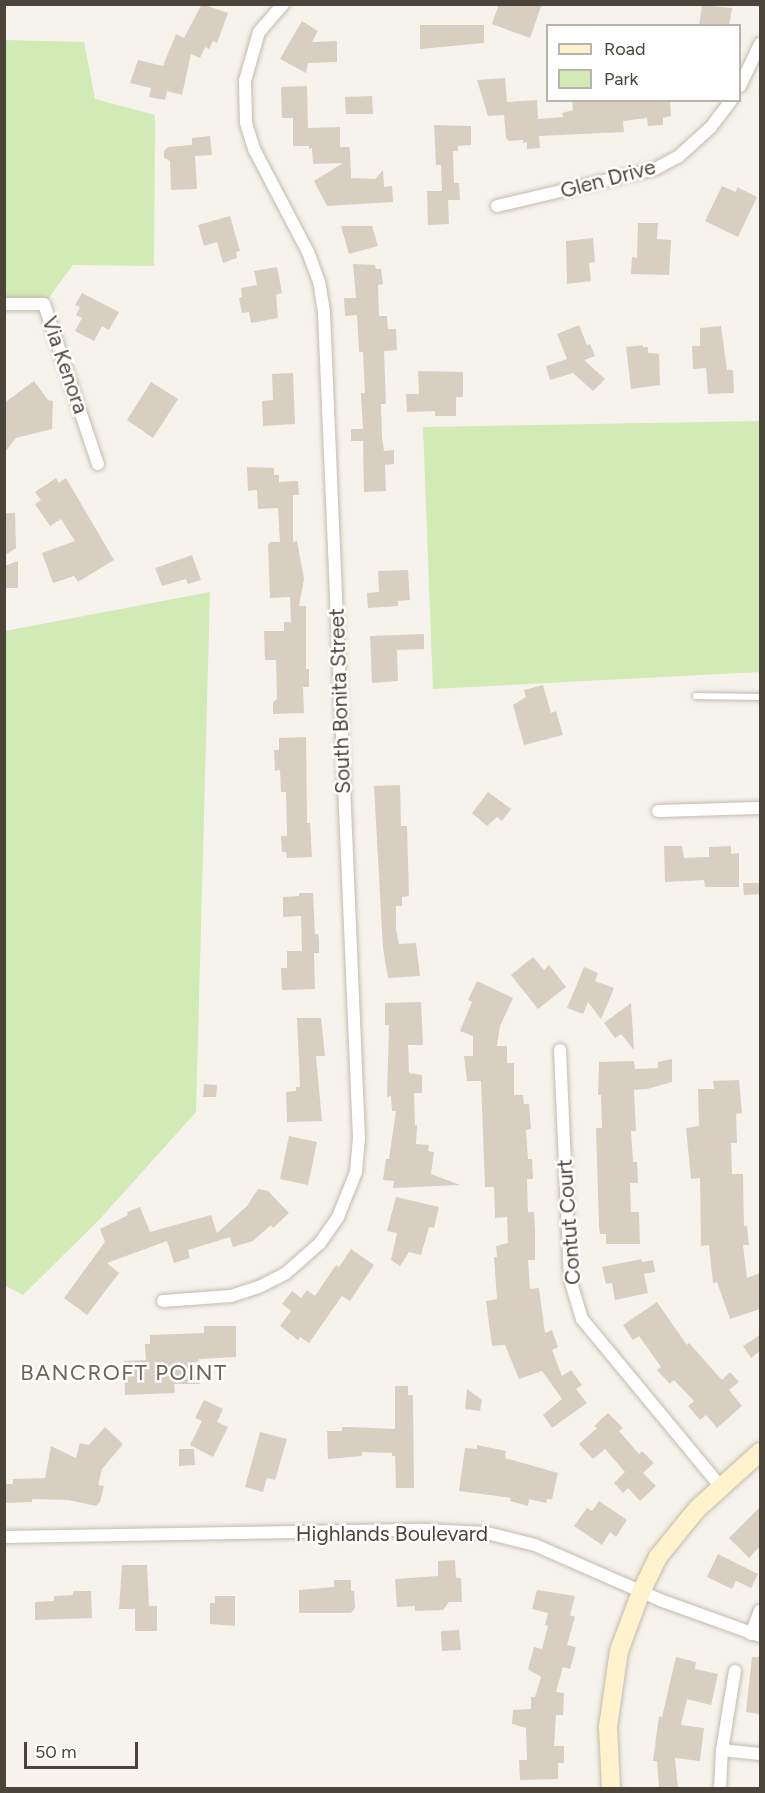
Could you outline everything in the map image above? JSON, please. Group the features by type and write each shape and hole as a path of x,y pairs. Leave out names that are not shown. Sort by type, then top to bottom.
{"main road":[{"path":"611,1788 608,1727 619,1651 641,1592 658,1557 697,1509 760,1452"}],"street":[{"name":"South Bonita Street","path":"163,1302 231,1296 259,1287 286,1273 320,1243 338,1217 356,1172 359,1138 324,312 319,282 308,252 254,149 246,122 245,81 259,32 283,4"},
{"path":"741,84 760,48"},
{"name":"Glen Drive","path":"497,206 655,169 678,157 711,127 730,102"},
{"name":"Via Kenora","path":"4,304 44,304 98,464"},
{"path":"658,812 760,808"},
{"name":"Contut Court","path":"560,1050 570,1279 582,1319 721,1488"},
{"name":"Highlands Boulevard","path":"4,1537 469,1531 504,1536 535,1545 641,1592 756,1635"},
{"path":"756,1635 760,1611"},
{"path":"720,1788 722,1750 735,1671"},
{"path":"722,1750 760,1754"}],"lane":[{"path":"696,696 760,697"}],"green space":[{"path":"5,40 84,42 95,99 155,115 154,266 73,265 44,304 5,304"},
{"path":"760,421 760,672 433,689 423,427"},
{"path":"210,592 196,1112 99,1220 23,1295 4,1285 5,631"}],"building":[{"path":"202,4 228,13 217,43 213,41 209,49 205,47 200,58 191,54 182,95 167,91 165,100 149,97 151,88 130,83 138,60 163,66 176,34 184,38"},
{"path":"499,4 542,4 530,38 492,24"},
{"path":"702,5 732,8 729,24 699,24"},
{"path":"302,21 318,31 312,42 337,41 337,62 308,63 306,73 280,59"},
{"path":"420,25 484,25 484,43 420,49"},
{"path":"505,78 507,102 537,100 538,119 563,117 562,113 573,110 572,102 670,102 671,116 663,118 663,125 648,126 647,118 623,121 624,132 539,136 540,148 527,149 527,142 509,141 506,138 504,115 488,116 477,80"},
{"path":"307,86 308,128 340,127 340,147 349,147 350,151 351,178 375,179 383,170 384,187 392,186 393,202 327,206 314,181 343,163 313,164 312,148 293,146 293,118 282,118 281,87"},
{"path":"372,96 373,114 346,114 345,97"},
{"path":"434,125 471,126 471,145 458,146 458,151 453,151 454,183 459,183 460,200 448,200 449,224 428,225 427,191 442,191 441,165 436,165"},
{"path":"210,136 212,155 195,156 197,189 171,190 170,161 164,158 164,151 168,147 192,145 192,138"},
{"path":"722,186 736,192 737,187 757,197 738,237 705,221"},
{"path":"230,216 240,251 236,252 237,258 223,263 217,242 204,246 198,225"},
{"path":"638,223 658,223 657,239 671,240 669,275 631,274 632,257 637,258"},
{"path":"341,226 372,226 378,246 349,254"},
{"path":"593,238 595,262 589,263 591,281 567,284 566,241"},
{"path":"353,264 375,265 376,269 381,269 383,284 378,285 379,316 387,316 388,329 396,329 397,350 384,351 386,404 381,404 382,438 384,451 394,450 394,464 385,465 386,491 364,492 363,441 351,441 351,429 363,429 361,393 365,393 363,352 359,352 357,315 345,316 344,298 356,298"},
{"path":"277,267 282,293 276,295 278,318 251,323 249,312 242,313 239,298 242,297 241,288 257,285 254,271"},
{"path":"82,293 119,312 109,330 102,326 94,341 75,331 82,318 76,315 80,307 75,305"},
{"path":"579,325 587,345 590,344 595,356 584,360 605,379 593,391 573,373 550,380 546,366 567,359 557,334"},
{"path":"721,326 727,370 733,370 734,393 708,394 706,368 693,369 692,346 700,346 700,328"},
{"path":"643,345 643,347 648,347 648,353 659,354 660,385 631,389 626,347"},
{"path":"418,371 463,372 463,397 456,397 456,416 435,416 435,411 407,412 406,394 419,394"},
{"path":"293,373 295,424 263,426 262,401 273,400 272,374"},
{"path":"34,381 48,400 53,401 52,429 16,438 4,453 4,403"},
{"path":"151,382 178,399 153,438 127,420"},
{"path":"247,467 274,468 274,475 279,475 279,482 298,481 299,495 293,495 293,542 297,541 304,579 299,606 306,606 306,669 309,669 309,687 303,687 304,713 273,714 273,702 277,699 276,660 265,660 264,631 284,631 284,622 291,622 290,597 270,598 268,545 270,542 280,542 278,508 258,509 257,490 248,491"},
{"path":"56,478 59,483 66,478 114,560 78,582 74,576 53,583 42,553 75,541 61,519 50,526 35,504 41,500 35,492"},
{"path":"4,513 15,513 16,548 4,556"},
{"path":"192,555 201,580 188,584 186,579 162,586 155,568"},
{"path":"18,561 18,588 4,588 4,566"},
{"path":"408,570 410,600 398,601 398,606 368,608 367,593 379,592 378,571"},
{"path":"424,634 424,649 397,650 398,681 372,683 370,636"},
{"path":"543,685 551,713 556,711 563,735 524,745 513,705 526,697 524,690"},
{"path":"306,737 307,823 310,823 312,857 287,858 286,852 282,852 281,836 287,836 286,792 281,792 280,770 275,771 274,750 279,750 279,738"},
{"path":"400,785 401,826 407,826 409,896 402,897 402,906 396,906 396,930 399,944 416,943 420,976 388,978 383,948 374,786"},
{"path":"488,792 511,809 502,821 497,817 487,826 472,813"},
{"path":"664,846 682,846 684,858 709,857 709,847 731,846 731,854 739,853 739,887 705,887 704,880 665,882"},
{"path":"743,883 760,883 760,894 744,895"},
{"path":"299,893 313,893 315,934 318,934 319,941 319,953 314,953 315,989 282,990 281,968 287,968 287,951 302,951 301,916 283,917 283,897 299,896"},
{"path":"533,957 544,970 549,965 566,987 538,1009 511,975"},
{"path":"584,967 598,973 595,981 614,988 601,1019 588,1002 583,1014 567,1008"},
{"path":"477,981 513,998 500,1026 497,1046 507,1046 507,1063 514,1063 514,1095 523,1095 524,1104 529,1104 531,1129 526,1130 528,1159 532,1159 533,1179 527,1179 528,1212 534,1212 535,1231 535,1260 528,1260 530,1289 539,1288 545,1333 552,1330 558,1347 552,1350 562,1376 571,1370 582,1385 576,1389 587,1403 552,1428 543,1415 562,1399 542,1371 519,1379 505,1345 492,1346 486,1301 497,1299 494,1257 497,1257 496,1246 508,1243 507,1217 495,1218 494,1187 485,1187 481,1081 467,1081 464,1056 473,1056 473,1036 460,1031 472,1002 468,1000"},
{"path":"421,1002 423,1045 408,1045 409,1073 422,1075 422,1093 414,1093 416,1144 429,1145 428,1151 434,1152 431,1174 460,1185 393,1188 394,1181 383,1180 386,1159 389,1159 396,1111 392,1111 391,1096 387,1097 389,1025 385,1025 385,1003"},
{"path":"631,1003 634,1050 621,1034 615,1038 604,1023"},
{"path":"297,1018 321,1018 325,1056 316,1056 322,1121 287,1122 286,1092 296,1091 296,1087 300,1087"},
{"path":"672,1059 672,1082 634,1090 636,1131 631,1131 633,1162 637,1162 638,1183 630,1183 631,1212 639,1212 640,1244 606,1244 606,1234 600,1234 599,1227 596,1128 602,1128 601,1095 598,1095 599,1062 634,1061 635,1069 658,1068 658,1062"},
{"path":"739,1080 742,1113 736,1114 737,1143 731,1143 732,1174 743,1174 744,1226 747,1226 749,1245 743,1245 747,1278 760,1273 760,1309 730,1319 717,1282 713,1283 709,1245 701,1246 700,1178 691,1179 686,1128 699,1126 698,1089 714,1089 713,1081"},
{"path":"204,1084 217,1085 216,1097 203,1097"},
{"path":"289,1136 317,1142 308,1185 280,1179"},
{"path":"258,1189 268,1191 289,1213 273,1228 271,1225 253,1241 233,1247 230,1237 188,1250 190,1258 174,1263 167,1241 107,1263 119,1273 87,1315 64,1298 105,1242 100,1229 128,1215 127,1212 140,1207 150,1232 211,1215 217,1233 247,1206"},
{"path":"396,1197 439,1207 434,1228 429,1227 421,1255 409,1252 400,1266 391,1260 397,1233 387,1231"},
{"path":"351,1249 374,1265 350,1301 342,1296 309,1343 300,1337 298,1340 280,1326 291,1311 282,1304 292,1291 301,1298 307,1290 315,1296 336,1265 339,1267"},
{"path":"642,1259 642,1262 653,1260 655,1272 644,1274 648,1293 615,1300 612,1283 606,1284 602,1267"},
{"path":"657,1302 687,1345 689,1343 722,1380 730,1372 739,1382 729,1390 742,1406 717,1428 706,1415 700,1420 688,1406 694,1401 674,1380 670,1384 657,1370 661,1367 639,1336 633,1340 623,1325"},
{"path":"204,1326 236,1326 236,1357 199,1359 200,1384 174,1384 175,1393 125,1395 124,1361 146,1360 145,1344 150,1344 150,1335 204,1333"},
{"path":"760,1335 760,1351 751,1358 743,1346"},
{"path":"395,1386 408,1386 408,1395 413,1395 414,1488 396,1488 395,1456 392,1456 392,1453 362,1452 362,1456 328,1459 327,1431 342,1431 342,1427 395,1429"},
{"path":"467,1389 482,1400 480,1411 465,1409"},
{"path":"204,1400 223,1409 217,1422 228,1427 213,1457 190,1445 202,1421 195,1418"},
{"path":"608,1413 623,1428 619,1431 639,1454 642,1451 654,1463 643,1473 656,1486 640,1501 628,1488 623,1493 614,1483 625,1472 605,1449 593,1459 579,1444 597,1428 594,1426"},
{"path":"105,1427 123,1444 102,1469 98,1485 104,1486 100,1502 96,1506 68,1500 32,1499 32,1502 4,1503 4,1484 13,1484 13,1479 45,1478 51,1446 76,1458 80,1443 89,1445"},
{"path":"260,1432 287,1439 275,1480 267,1478 263,1492 245,1487"},
{"path":"477,1445 506,1451 505,1458 558,1473 552,1499 547,1499 546,1503 529,1499 528,1506 510,1501 511,1498 459,1491 465,1448 477,1449"},
{"path":"179,1449 194,1449 195,1465 179,1466"},
{"path":"599,1501 627,1520 616,1537 610,1532 602,1545 574,1526 587,1508 592,1511"},
{"path":"760,1507 760,1546 749,1558 729,1538"},
{"path":"718,1554 758,1574 751,1588 736,1581 732,1589 707,1577"},
{"path":"455,1560 456,1578 461,1578 462,1602 449,1602 443,1610 415,1611 415,1606 397,1607 395,1579 438,1576 438,1561"},
{"path":"122,1565 147,1565 149,1606 157,1606 157,1631 135,1631 135,1609 119,1609"},
{"path":"334,1580 351,1580 355,1608 351,1613 299,1613 299,1590 334,1587"},
{"path":"537,1590 575,1596 570,1615 575,1617 567,1645 576,1647 570,1669 563,1667 556,1692 564,1693 563,1715 556,1715 554,1746 564,1746 564,1763 558,1763 558,1779 520,1780 519,1760 527,1760 526,1728 512,1724 513,1710 531,1709 531,1697 535,1697 541,1677 528,1669 534,1647 542,1649 548,1626 545,1625 548,1613 532,1609"},
{"path":"73,1591 91,1591 92,1618 35,1620 35,1602 54,1601 54,1596 73,1595"},
{"path":"215,1596 235,1596 235,1626 210,1624 210,1603 215,1603"},
{"path":"459,1630 461,1650 442,1651 441,1631"},
{"path":"676,1657 696,1662 695,1669 718,1674 711,1705 687,1699 681,1725 704,1728 700,1761 675,1758 678,1788 659,1788 657,1761 653,1761 659,1716 662,1717"},
{"path":"752,1657 760,1657 760,1714 746,1712"}],"district":[{"name":"BANCROFT POINT","path":"124,1373"}]}
